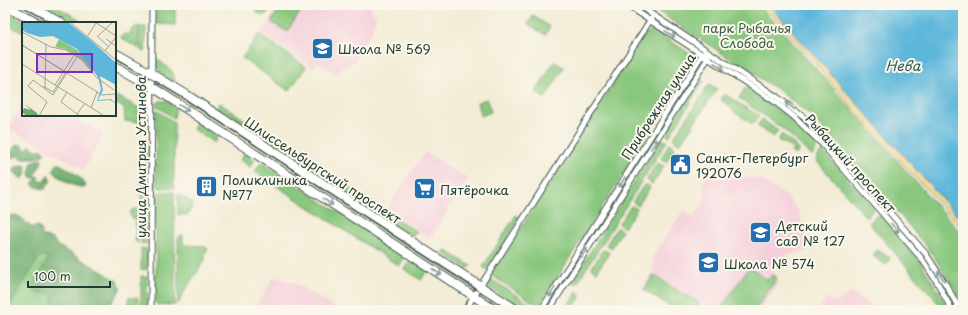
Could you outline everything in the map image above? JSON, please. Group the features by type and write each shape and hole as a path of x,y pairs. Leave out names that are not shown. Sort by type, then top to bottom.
{"main road":[{"path":"5,5 36,22"},
{"path":"29,5 59,22"},
{"name":"Шлиссельбургский проспект","path":"116,54 151,73 516,310"},
{"name":"Шлиссельбургский проспект","path":"116,67 151,86 495,310"}],"street":[{"name":"улица Дмитрия Устинова","path":"151,310 152,5"},
{"name":"Рыбацкий проспект","path":"626,5 774,101 809,130 922,259 937,282 952,310"},
{"name":"Рыбацкий проспект","path":"638,5 777,96 814,127 926,254 960,310"},
{"path":"465,310 653,15"},
{"name":"Прибрежная улица","path":"541,310 702,55 709,51"},
{"name":"Прибрежная улица","path":"548,310 708,58 709,51"}],"shaded area":[{"name":"Школа № 569","path":"280,5 370,5 373,14 376,15 373,29 353,63 343,66 337,74 318,62 314,68 261,33"},
{"path":"22,105 22,116 71,116 102,133 103,136 84,169 11,130 10,126"},
{"path":"425,152 468,179 430,238 387,210"},
{"path":"706,177 759,178 786,196 799,212 808,247 807,251 780,256 770,267 769,269 774,272 779,282 761,310 674,310 641,289 653,272 652,258 683,211 693,217 705,200 703,182"},
{"path":"274,277 293,282 338,310 254,310"},
{"path":"851,292 877,310 819,310 827,298 836,303"}],"green space":[{"path":"38,5 53,5 79,19 78,22 68,22"},
{"path":"156,5 175,5 175,25 156,24"},
{"path":"258,5 275,5 267,14 262,15 256,12"},
{"path":"282,5 305,5 288,32 272,23 272,20"},
{"name":"парк Рыбачья Слобода","path":"648,5 759,5 963,235 963,305 953,286 931,252 885,197 810,115 781,92"},
{"path":"5,10 26,22 22,22 22,32 5,23"},
{"path":"533,16 550,27 545,35 528,24"},
{"path":"139,26 138,48 121,37 126,33 127,36 131,33 130,31"},
{"path":"140,27 146,27 145,52 140,50"},
{"path":"651,30 655,31 692,55 692,65 539,306 491,275 643,37"},
{"path":"259,34 306,67 289,91 242,58"},
{"path":"155,57 172,71 176,84 161,73 157,66"},
{"path":"554,62 564,67 545,98 536,92"},
{"path":"700,78 704,81 669,137 665,133"},
{"path":"709,84 717,89 680,144 673,139"},
{"path":"746,87 784,114 810,137 818,146 812,156 783,129 739,98"},
{"path":"724,94 759,116 753,124 734,112 729,105 721,100"},
{"path":"117,96 139,108 139,122 125,121 124,108 116,104"},
{"path":"487,99 491,112 481,116 477,102"},
{"path":"167,101 176,107 174,118 156,106 157,103"},
{"path":"219,103 318,167 314,173 215,110"},
{"path":"156,110 174,122 174,188 160,188 156,186"},
{"path":"762,119 778,131 773,137 757,126"},
{"path":"197,122 218,136 214,143 193,129"},
{"path":"782,134 799,149 796,155 791,152 793,149 778,140"},
{"path":"661,139 667,141 576,285 572,281"},
{"path":"670,143 675,148 666,163 661,158"},
{"path":"18,144 27,150 29,146 32,146 36,150 42,149 45,153 37,158 22,159 18,156 12,158 11,153"},
{"path":"141,146 147,146 147,202 141,204"},
{"path":"822,150 874,208 867,218 816,160"},
{"path":"245,153 255,160 250,167 240,160"},
{"path":"42,159 42,162 35,175 39,177 38,180 44,182 48,175 50,182 45,189 33,185 32,183 36,179 31,177 30,174 31,164 36,160"},
{"path":"261,162 406,256 399,266 255,172"},
{"path":"657,163 664,166 652,184 647,179"},
{"path":"57,164 60,164 75,174 85,183 86,187 73,185 60,177 53,171"},
{"path":"17,166 26,166 25,176 22,179 13,170"},
{"path":"328,174 385,211 379,216 326,181"},
{"path":"646,184 650,187 638,206 633,201"},
{"path":"160,192 174,192 175,305 156,304 156,194"},
{"path":"178,194 193,203 188,215 178,215"},
{"path":"632,206 637,209 624,228 619,223"},
{"path":"133,209 138,209 138,243 135,241 136,220 130,215"},
{"path":"141,209 147,210 147,243 141,244"},
{"path":"389,214 417,232 411,236 387,221"},
{"path":"5,215 61,248 121,288 105,310 5,310"},
{"path":"16,215 22,218 31,227 38,226 42,231 41,234 54,240 57,245 118,281 120,289 106,310 40,310 51,306 52,301 50,294 36,293 33,284 47,262 47,257 45,256 38,259 7,310 5,310 5,216"},
{"path":"516,215 519,219 487,270 483,267"},
{"path":"880,215 919,260 949,310 944,310 869,223 876,216"},
{"path":"618,228 622,231 611,249 606,245"},
{"path":"183,235 183,245 204,246 208,249 203,256 206,258 182,295 178,304 178,238"},
{"path":"141,248 147,249 147,269 141,270"},
{"path":"445,250 471,266 468,269 443,253"},
{"path":"605,250 609,253 597,272 592,269 592,267 602,251"},
{"path":"877,250 890,258 886,265 873,256"},
{"path":"410,260 427,271 421,280 404,269"},
{"path":"749,267 768,280 772,275 777,278 755,310 720,310"},
{"path":"654,275 698,302 698,310 676,310 644,290"},
{"path":"141,276 147,277 147,310 141,310"},
{"path":"489,278 530,304 526,310 490,288 488,285"},
{"path":"577,291 580,295 579,299 572,310 565,310"},
{"path":"128,298 138,298 138,310 129,310"},
{"path":"19,307 31,310 15,310"}],"sand":[{"path":"763,5 769,5 963,222 963,229 862,119"}],"water":[{"name":"Нева","path":"769,5 963,5 963,222"}],"tram line":[{"path":"20,5 51,22"},
{"path":"116,58 184,99 507,310"}],"place":[{"name":"Школа № 569","path":"322,48"},
{"name":"Санкт-Петербург 192076","path":"680,164"},
{"name":"Поликлиника №77","path":"206,186"},
{"name":"Пятёрочка","path":"424,189"},
{"name":"Детский сад № 127","path":"760,232"},
{"name":"Школа № 574","path":"708,263"}]}
